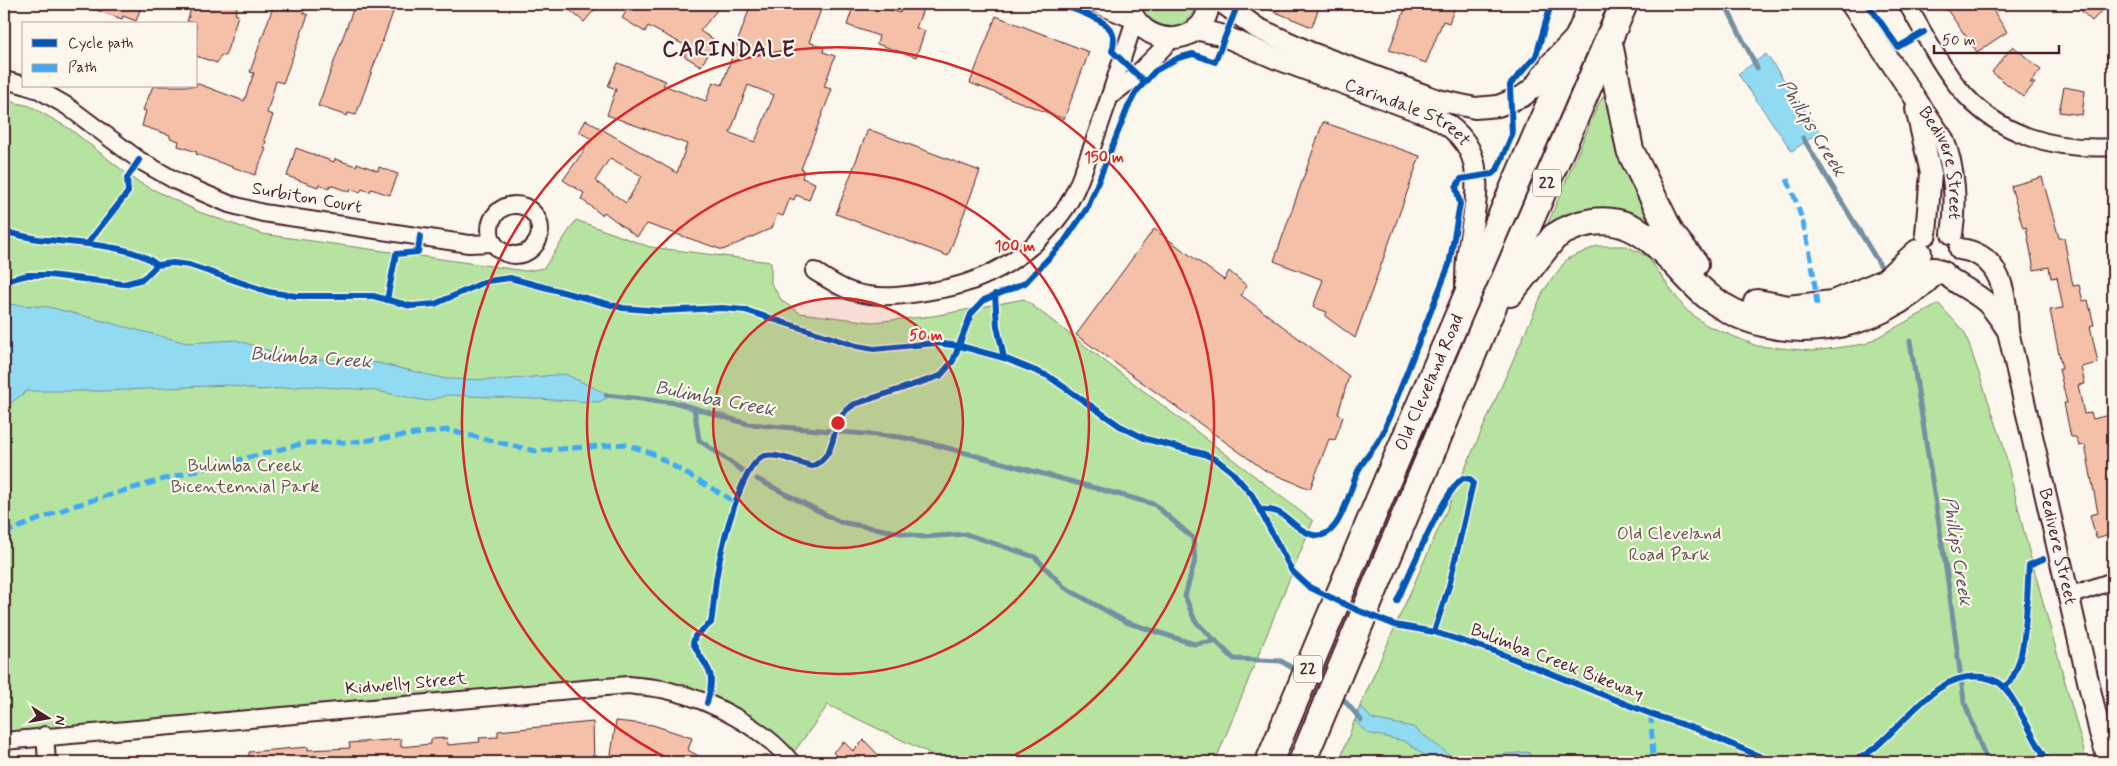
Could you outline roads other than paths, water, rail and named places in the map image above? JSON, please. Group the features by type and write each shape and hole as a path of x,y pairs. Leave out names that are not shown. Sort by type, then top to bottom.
{"highway":[{"name":"Old Cleveland Road","path":"1271,759 1465,298 1578,34 1593,4"},
{"name":"Old Cleveland Road","path":"1302,762 1484,327 1624,4"},
{"path":"1608,38 1624,127 1630,150 1640,173 1682,249 1722,287 1745,299 1775,308 1817,307 1846,300 1886,282 1930,257"},
{"path":"1484,327 1546,245 1564,230 1590,222 1617,223 1640,232 1710,297 1752,320 1786,327 1818,328 1864,317 1900,299 1924,282 1930,257"}],"street":[{"path":"1100,4 1132,14 1151,35 1172,39 1185,36 1196,29 1204,20 1209,4"},
{"name":"Carindale Street","path":"1224,4 1257,28 1309,52 1438,100 1475,108 1498,106 1523,96 1534,86 1551,63 1578,34"},
{"name":"Bedivere Street","path":"1851,4 1943,139 1948,153 1954,185 1956,241 1989,262 1995,270 2006,298 2008,331 2100,733 2109,762"},
{"path":"1907,4 1958,88 1983,114 2013,132 2047,144 2088,149 2113,147"},
{"path":"814,271 854,292 896,297 952,288 1000,269 1039,241 1064,211 1080,179 1112,95 1118,69 1126,54 1132,14"},
{"name":"Carindale Street","path":"1196,29 1224,36 1275,58 1429,115 1441,120 1460,136 1474,160 1478,176 1474,225 1467,259 1465,298"},
{"path":"1112,95 1130,81 1172,39"},
{"name":"Surbiton Court","path":"4,80 22,85"},
{"name":"Surbiton Court","path":"32,88 67,106 139,160 176,181 229,204 263,213 470,244 494,243"},
{"name":"Bedivere Street","path":"1913,97 1929,158 1931,173 1930,257 1950,281 1965,288 1987,303 2008,331"},
{"path":"1939,229 1956,241 1953,266 1930,257 1939,229"},
{"path":"2069,596 2113,581"},
{"name":"Kidwelly Street","path":"4,741 45,735 628,685 670,690 707,703 739,719 763,736 791,762"},
{"path":"45,735 47,762"}],"water":[{"path":"1766,54 1820,132 1792,151 1738,74"},
{"name":"Bulimba Creek","path":"4,304 49,307 187,343 236,340 288,357 378,363 446,379 502,380 565,374 611,396 598,402 448,395 427,401 371,390 307,386 260,390 228,385 104,391 27,391 4,408"},
{"path":"1360,706 1372,719 1413,727 1455,759 1528,752 1536,762 1435,762 1404,741 1367,733 1355,721"}],"waterway":[{"name":"Phillips Creek","path":"1725,4 1757,68"},
{"name":"Phillips Creek","path":"1803,138 1880,265"},
{"name":"Phillips Creek","path":"1910,341 1947,575 1964,701 1987,762"},
{"name":"Bulimba Creek","path":"606,395 677,403 748,424 900,437 929,443 1154,504 1193,538 1195,560 1185,596 1195,621 1234,659 1281,661 1299,672"},
{"path":"694,408 699,440 746,473"},
{"path":"757,479 840,522 923,537 966,534 1035,557 1064,587 1126,622 1194,644 1216,641"},
{"name":"Bulimba Creek","path":"1339,694 1361,720"}],"district":[{"name":"CARINDALE","path":"729,50"}],"park label":[{"name":"Bulimba Creek Bicentennial Park","path":"245,476"},
{"name":"Old Cleveland Road Park","path":"1669,544"}]}
